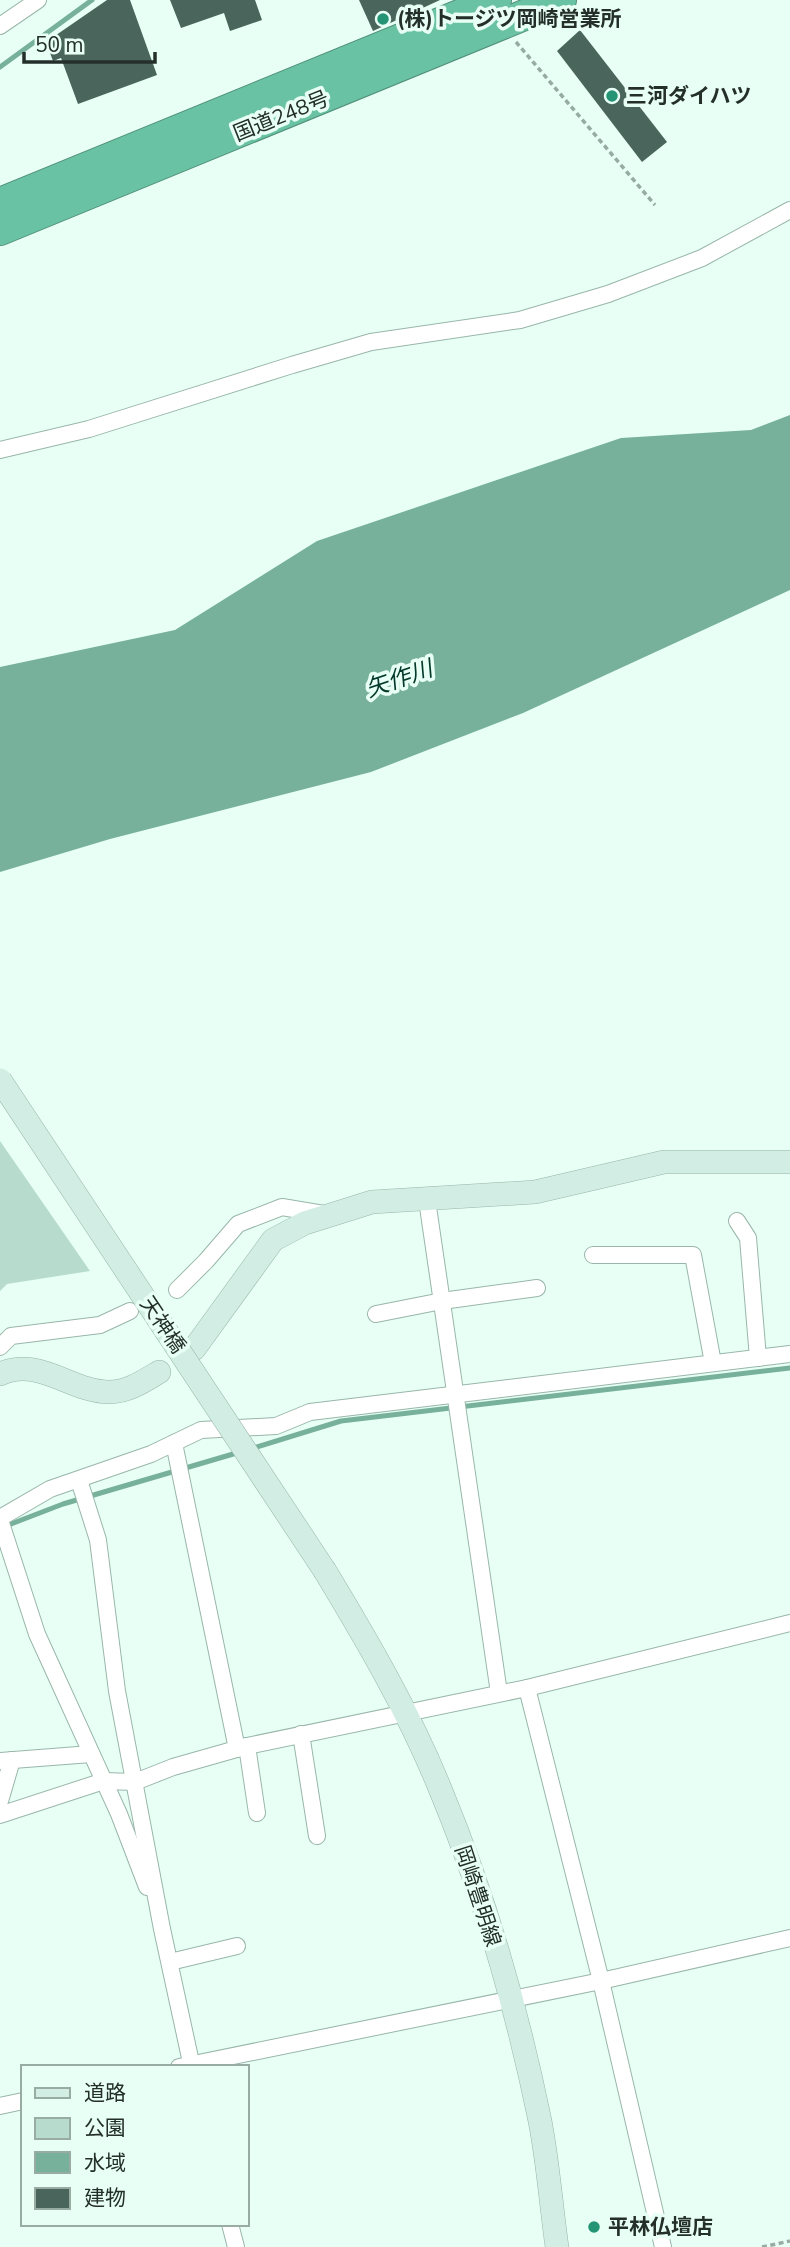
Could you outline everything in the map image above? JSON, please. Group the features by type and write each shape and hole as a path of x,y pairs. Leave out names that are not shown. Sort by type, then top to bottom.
{"highway":[{"name":"国道248号","path":"0,203 499,13 561,0"},
{"name":"国道248号","path":"0,230 499,13"}],"main road":[{"name":"天神橋","path":"0,1080 325,1571"},
{"path":"194,1349 273,1240 305,1223 330,1215 372,1202 535,1192 664,1161 790,1162"},
{"path":"0,1374 29,1368 86,1389 110,1392 133,1387 159,1372"},
{"name":"岡崎豊明線","path":"325,1571 367,1641 404,1712 441,1789 469,1863 512,1998 540,2123 556,2247"}],"street":[{"path":"0,26 38,0"},
{"path":"0,450 89,429 370,342 520,320 596,298 702,258 790,209"},
{"path":"427,1200 499,1693"},
{"path":"177,1290 238,1224 282,1207 330,1215"},
{"path":"737,1221 748,1238 758,1358"},
{"path":"593,1255 693,1255 713,1363"},
{"path":"376,1314 442,1301 537,1288"},
{"path":"0,1347 11,1336 100,1325 130,1311"},
{"path":"162,1929 104,1781 37,1634 0,1519 50,1489 151,1454 201,1430 276,1426 310,1412 790,1354"},
{"path":"174,1443 257,1813"},
{"path":"79,1480 98,1540 117,1690 170,1962 187,2065"},
{"path":"0,1815 104,1781 135,1782 173,1767 242,1747 527,1688 790,1623"},
{"path":"527,1688 601,1981 663,2247"},
{"path":"301,1734 317,1836"},
{"path":"0,1801 6,1760 91,1754"},
{"path":"192,2065 601,1981 790,1938"},
{"path":"170,1962 237,1946"},
{"path":"0,2106 21,2101"},
{"path":"231,2226 236,2247"}],"path":[{"path":"499,13 655,205"},
{"path":"762,2247 790,2241"}],"green space":[{"path":"0,1141 90,1271 7,1284 0,1291"}],"water":[{"name":"矢作川","path":"790,415 790,590 523,713 371,772 110,839 0,872 0,667 175,630 317,541 621,438 751,430"}],"building":[{"path":"107,0 130,0 157,75 78,104 61,58 53,61 46,42"},
{"path":"170,0 255,0 262,20 230,31 224,13 181,28"},
{"name":"(株)トージツ岡崎営業所","path":"359,0 440,0 373,31"},
{"name":"三河ダイハツ","path":"580,30 667,142 642,162 557,51"}],"waterway":[{"path":"0,67 92,0"},
{"path":"250,1449 341,1421 790,1368"},
{"path":"3,1527 63,1504 240,1452"}],"place":[{"name":"(株)トージツ岡崎営業所","path":"383,19"},
{"name":"三河ダイハツ","path":"612,96"},
{"name":"平林仏壇店","path":"594,2227"}]}
